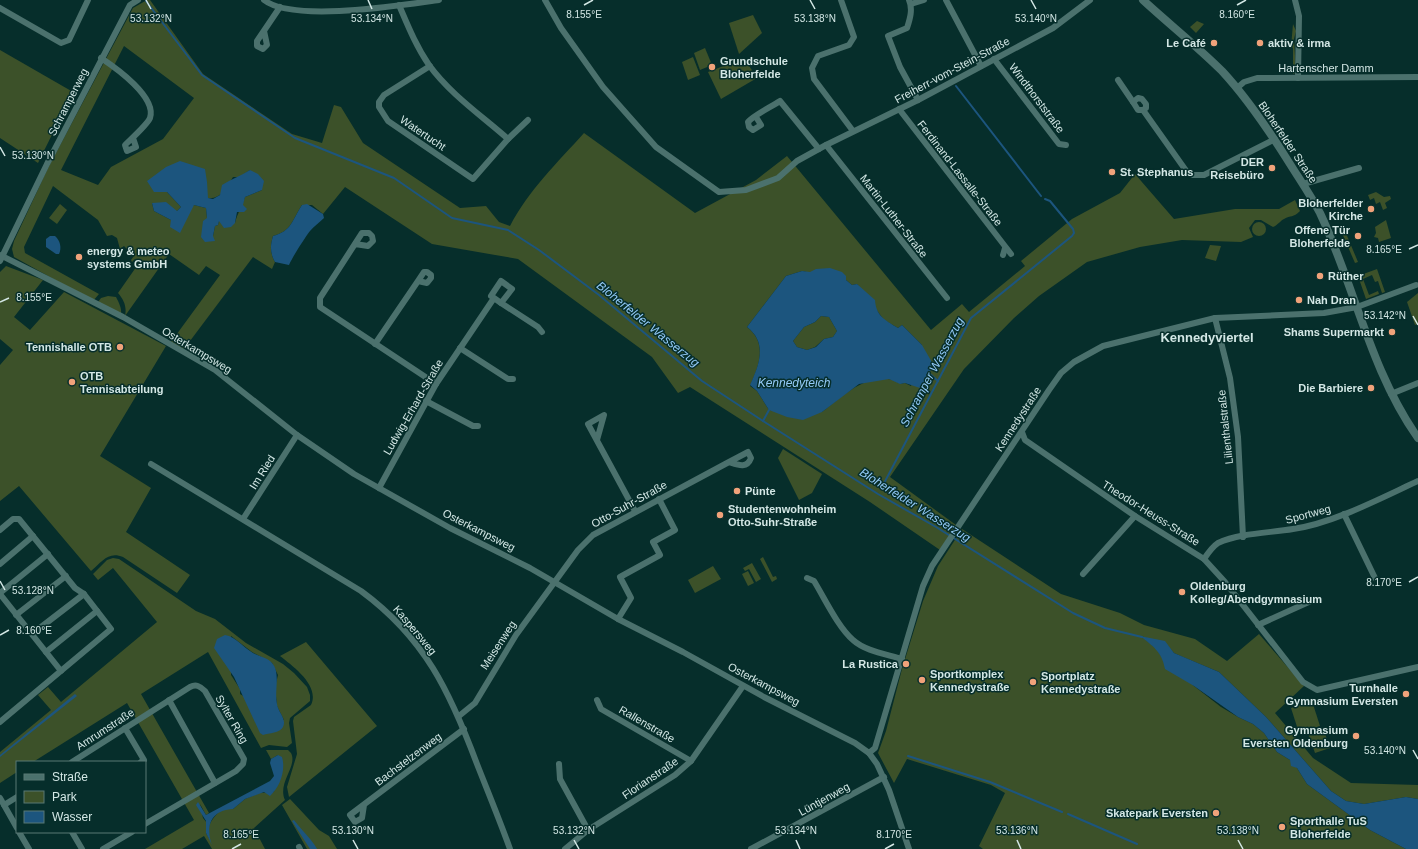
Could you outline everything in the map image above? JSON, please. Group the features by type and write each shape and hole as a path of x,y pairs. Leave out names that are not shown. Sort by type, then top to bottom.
{"street":[{"path":"0,8 61,43 69,40 88,0"},
{"name":"Schramperweg","path":"1,257 101,58 130,5 138,0"},
{"path":"264,0 280,8 326,12 439,0"},
{"name":"Freiherr-vom-Stein-Straße","path":"545,0 561,28 603,86 656,147 719,192 746,190 778,178 797,161 826,145 918,100 1053,28 1090,0"},
{"path":"841,0 854,37 849,45 818,56 812,68 814,79 853,131"},
{"path":"918,100 900,66 888,36 907,28 911,15 910,2 924,0"},
{"path":"946,0 981,66"},
{"name":"Bloherfelder Straße","path":"1143,0 1216,66 1237,88 1274,139 1303,184 1324,224 1374,357 1391,394 1418,438"},
{"path":"1295,0 1299,16 1298,78"},
{"path":"399,5 414,41 430,66 447,85 508,139"},
{"path":"264,32 280,8"},
{"path":"101,58 144,94 151,107 150,118 133,138"},
{"name":"Windthorststraße","path":"994,59 1059,144 1066,145"},
{"name":"Watertucht","path":"430,66 384,95 379,102 379,107 388,122 473,179 508,139 528,120"},
{"name":"Hartenscher Damm","path":"1237,88 1252,79 1418,77"},
{"path":"1118,80 1138,110 1143,110 1187,172 1193,175 1204,176 1274,139"},
{"path":"1133,102 1138,98 1142,99 1146,104 1146,108 1143,110"},
{"path":"756,117 780,101 819,149"},
{"name":"Ferdinand-Lassalle-Straße","path":"899,109 1011,254"},
{"name":"Martin-Luther-Straße","path":"826,145 947,298"},
{"path":"1303,184 1359,168"},
{"path":"355,244 320,298 320,307 436,384"},
{"path":"1003,255 1006,248"},
{"name":"Osterkampsweg","path":"1,257 123,317 215,370 297,435 337,463 379,488 450,528 530,568 618,619 683,652 743,686 855,743 870,753 884,777 910,849"},
{"path":"375,344 418,281"},
{"name":"Ludwig-Erhard-Straße","path":"379,488 426,400 494,298 491,296 501,281 512,288 501,303"},
{"name":"Kennedystraße","path":"870,753 875,748 923,586 932,566 1061,373 1084,356 1103,346 1215,318 1324,313 1356,307 1416,285"},
{"path":"494,298 538,327 542,332"},
{"name":"Lilienthalstraße","path":"1215,318 1230,378 1238,437 1243,537"},
{"path":"460,348 508,379 513,379"},
{"path":"1391,394 1418,383"},
{"path":"426,400 473,426 478,426"},
{"name":"Theodor-Heuss-Straße","path":"1022,432 1025,440 1041,452 1135,516 1204,559 1225,582 1303,682 1317,690 1418,667"},
{"name":"Im Ried","path":"243,519 297,435"},
{"path":"596,440 635,512"},
{"name":"Otto-Suhr-Straße","path":"554,583 588,539 729,462"},
{"name":"Kaspersweg","path":"151,464 361,591 379,604 417,644 434,669 459,716 508,848"},
{"name":"Sportweg","path":"1204,559 1209,551 1218,544 1243,537 1296,529 1344,514 1418,480"},
{"path":"618,619 631,598 620,577 660,555 653,542 675,530 659,499"},
{"path":"1344,514 1375,578"},
{"path":"1083,574 1135,516"},
{"path":"0,530 12,519 19,519 76,588 84,594 111,629 0,722"},
{"path":"0,564 33,536"},
{"path":"48,554 0,594 61,671"},
{"path":"16,615 66,576"},
{"path":"807,578 814,581 841,624 854,641 867,648 902,659"},
{"name":"Meisenweg","path":"459,716 474,703 516,635 554,583"},
{"path":"32,634 84,594"},
{"path":"1258,625 1311,601"},
{"path":"46,652 97,611"},
{"name":"Sylter Ring","path":"146,823 240,768 244,764 244,759 205,691 200,686 194,685 190,687 148,714"},
{"name":"Florianstraße","path":"564,849 588,830 675,775 691,761 743,686"},
{"path":"169,700 215,783"},
{"name":"Rallenstraße","path":"598,700 601,709 691,761"},
{"name":"Amrumstraße","path":"74,761 148,714"},
{"path":"125,728 144,760 142,761"},
{"name":"Bachstelzenweg","path":"364,805 464,729"},
{"path":"559,764 560,780 588,830"},
{"name":"Lüntjenweg","path":"751,849 884,777"},
{"path":"0,798 16,826"},
{"path":"4,805 16,798"},
{"path":"20,833 29,849"},
{"path":"73,833 82,849"},
{"path":"103,849 130,833"}],"green space":[{"path":"147,0 150,0 203,74 292,134 322,143 334,105 341,107 363,143 460,208 486,206 499,222 510,226 517,213 534,189 584,133 695,213 756,180 787,156 931,330 962,304 969,312 1025,266 1021,261 1072,219 1120,193 1135,174 1174,219 1235,209 1279,209 1295,200 1300,211 1296,215 1286,218 1273,227 1261,220 1255,220 1249,228 1253,237 1241,242 1182,240 1140,247 1087,262 1039,296 1014,318 964,369 890,477 956,525 940,550 870,502 690,387 678,393 652,357 518,259 432,244 345,187 323,214 312,205 302,205 288,228 273,236 271,249 275,262 272,269 253,257 184,349 171,342 220,275 206,266 199,275 169,254 125,316 126,310 122,298 118,293 139,263 135,259 132,262 131,260 134,256 124,246 120,249 117,238 112,235 107,236 98,220 53,186 24,247 25,253 99,294 93,301 14,257 12,249 14,241 48,168 133,8","holes":["124,46 194,98 163,139 111,167 98,185 61,170","250,170 262,190 245,197 235,223 219,220 218,225 215,226 213,236 207,218 206,208 194,205 171,220 154,211 152,203 177,211 181,207 167,192 207,182 207,198 212,198 220,195 233,177 240,177","802,271 846,280 852,285 857,284 884,320 898,328 902,325 922,345 911,386 890,379 878,379 869,381 852,389 822,412 769,410 757,391 750,386 759,363 760,347 754,333 747,327 786,276"]},
{"path":"753,15 762,33 739,54 729,23"},
{"path":"1197,21 1204,24 1196,33 1190,27"},
{"path":"1293,24 1296,31 1294,39 1296,72 1294,74 1293,48 1291,47"},
{"path":"705,48 712,65 700,70 694,53"},
{"path":"0,50 73,92 38,163 0,138"},
{"path":"693,57 700,75 688,80 682,62"},
{"path":"744,58 757,78 721,99 708,72"},
{"path":"1376,192 1384,197 1390,196 1391,199 1385,203 1387,208 1383,210 1380,202 1376,204 1374,198 1370,200 1368,195"},
{"path":"60,204 67,210 57,224 49,218"},
{"path":"1386,220 1391,238 1379,242 1378,238 1374,237 1376,233 1375,227"},
{"path":"1259,222 1264,224 1266,229 1264,234 1259,236 1254,234 1252,229 1254,224"},
{"path":"1345,231 1358,262 1355,263 1342,233"},
{"path":"1210,245 1221,246 1216,261 1205,258"},
{"path":"6,266 43,280 14,317 30,330 64,292 166,346 100,456 151,488 126,532 190,575 177,593 123,557 113,555 109,556 91,571 19,486 0,501 0,365 13,350 0,339 0,272"},
{"path":"1377,269 1385,292 1382,293 1378,281 1375,282 1372,275 1363,279 1369,295 1378,291 1379,294 1366,299 1358,276"},
{"path":"1418,293 1418,324 1415,325 1407,302"},
{"path":"108,296 116,297 121,308 121,315 98,302 101,298"},
{"path":"821,316 829,317 837,331 833,337 824,339 815,347 807,350 797,347 793,341 804,327 815,322"},
{"path":"783,449 822,474 812,493 799,500 778,458"},
{"path":"962,529 1061,594 1120,613 1144,625 1195,639 1227,661 1259,634 1304,686 1275,713 1313,758 1351,783 1418,785 1418,799 1406,797 1364,804 1346,801 1331,791 1266,717 1219,672 1174,653 1167,645 1141,636 1156,648 1163,659 1194,686 1221,707 1253,724 1264,733 1277,752 1290,760 1297,768 1307,784 1370,830 1406,849 983,849 979,846 1005,793 991,785 907,759 894,783 878,753 886,731 902,669 923,601 938,566"},
{"path":"763,557 773,577 776,576 777,579 772,582 760,559"},
{"path":"113,558 119,559 196,611 215,619 246,643 283,664 307,687 310,695 310,701 290,718 289,723 292,743 287,747 269,745 261,748 208,652 141,694 209,813 206,815 200,804 203,818 207,823 206,833 210,840 208,831 210,823 222,809 233,809 245,799 259,793 274,792 278,755 271,759 266,750 288,750 291,753 292,763 285,781 283,794 285,800 254,828 265,849 212,849 204,836 182,849 145,849 194,820 127,703 35,761 16,761 16,773 0,783 0,752 51,710 38,695 48,687 61,702 157,622 113,568 98,580 93,574 107,560","holes":["231,636 252,652 272,663 278,675 275,687 277,706 284,720 240,694 240,689 231,675"]},
{"path":"752,563 761,579 756,582 749,569 745,571 743,568"},
{"path":"713,566 721,579 695,593 688,580"},
{"path":"748,571 754,583 748,586 742,574"},
{"path":"306,642 377,726 289,797 287,787 297,754 293,721 294,717 311,705 313,698 309,684 298,671 280,656"},
{"path":"1312,701 1320,726 1299,733 1291,708"},
{"path":"1323,728 1330,748 1315,753 1308,733"},
{"path":"290,799 319,830 329,836 337,849 307,849 282,805"}],"water":[{"path":"180,161 205,169 208,198 213,199 220,195 222,185 250,170 258,174 264,181 262,190 245,197 243,205 247,209 244,212 237,212 235,223 231,227 224,228 219,221 218,225 215,226 213,236 215,241 205,242 201,237 203,221 207,218 206,208 194,205 180,233 170,227 171,220 154,211 152,203 166,202 177,211 181,207 167,192 154,192 147,181 166,167"},
{"path":"307,204 323,214 324,218 310,231 289,265 275,262 271,249 273,236 288,228 302,205"},
{"path":"50,236 55,236 60,244 59,254 56,254 46,247 46,239"},
{"name":"Kennedyteich","path":"830,268 842,272 846,276 846,280 852,285 857,284 875,300 877,310 882,317 898,328 902,325 922,345 933,364 925,385 920,388 905,383 900,384 889,379 859,384 822,412 803,420 787,417 769,410 757,391 750,385 759,362 760,347 754,333 747,327 786,276 802,271 810,272 816,269","holes":["821,316 829,317 837,331 833,337 824,339 816,347 807,350 797,347 793,341 804,327 815,322"]},
{"path":"225,635 236,640 253,653 268,660 275,667 277,677 276,699 284,721 282,729 263,735 260,733 234,677 214,648 217,639"},
{"path":"1140,636 1165,641 1174,653 1219,672 1266,717 1331,791 1346,801 1364,804 1406,797 1418,799 1418,849 1406,849 1370,830 1307,784 1297,768 1291,766 1290,760 1277,752 1264,733 1253,724 1238,717 1194,686 1165,669 1162,658 1153,646"},
{"path":"75,694 77,696 0,757 0,755"},
{"path":"278,755 282,757 283,773 277,788 270,796 264,792 245,799 233,809 219,812 212,820 210,826 209,832 212,845 206,833 206,821 196,805 198,802 206,815 270,781 274,776 270,763 271,759"},
{"path":"294,820 313,842 317,849 310,849 292,821"}],"waterway":[{"name":"Bloherfelder Wasserzug","path":"146,1 202,75 295,138 394,178 452,218 508,230 539,250 599,295 702,381 763,421 878,494 936,527 1073,613 1105,628 1142,637"},
{"name":"Schramper Wasserzug","path":"956,86 1041,196"},
{"name":"Schramper Wasserzug","path":"882,487 971,318 1074,233 1073,229 1050,201 1045,199"},
{"path":"930,374 938,381"},
{"path":"763,421 769,410"},
{"path":"908,756 990,782 1062,812"},
{"path":"1068,814 1137,844"}],"place":[{"name":"Le Café","path":"1214,43"},
{"name":"aktiv & irma","path":"1260,43"},
{"name":"Grundschule Bloherfelde","path":"712,67"},
{"name":"DER Reisebüro","path":"1272,168"},
{"name":"St. Stephanus","path":"1112,172"},
{"name":"Bloherfelder Kirche","path":"1371,209"},
{"name":"Offene Tür Bloherfelde","path":"1358,236"},
{"name":"energy & meteo systems GmbH","path":"79,257"},
{"name":"Rüther","path":"1320,276"},
{"name":"Nah Dran","path":"1299,300"},
{"name":"Shams Supermarkt","path":"1392,332"},
{"name":"Tennishalle OTB","path":"120,347"},
{"name":"OTB Tennisabteilung","path":"72,382"},
{"name":"Die Barbiere","path":"1371,388"},
{"name":"Pünte","path":"737,491"},
{"name":"Studentenwohnheim Otto-Suhr-Straße","path":"720,515"},
{"name":"Oldenburg Kolleg/Abendgymnasium","path":"1182,592"},
{"name":"La Rustica","path":"906,664"},
{"name":"Sportkomplex Kennedystraße","path":"922,680"},
{"name":"Sportplatz Kennedystraße","path":"1033,682"},
{"name":"Turnhalle Gymnasium Eversten","path":"1406,694"},
{"name":"Gymnasium Eversten Oldenburg","path":"1356,736"},
{"name":"Skatepark Eversten","path":"1216,813"},
{"name":"Sporthalle TuS Bloherfelde","path":"1282,827"}],"district":[{"name":"Kennedyviertel","path":"1207,337"}]}
